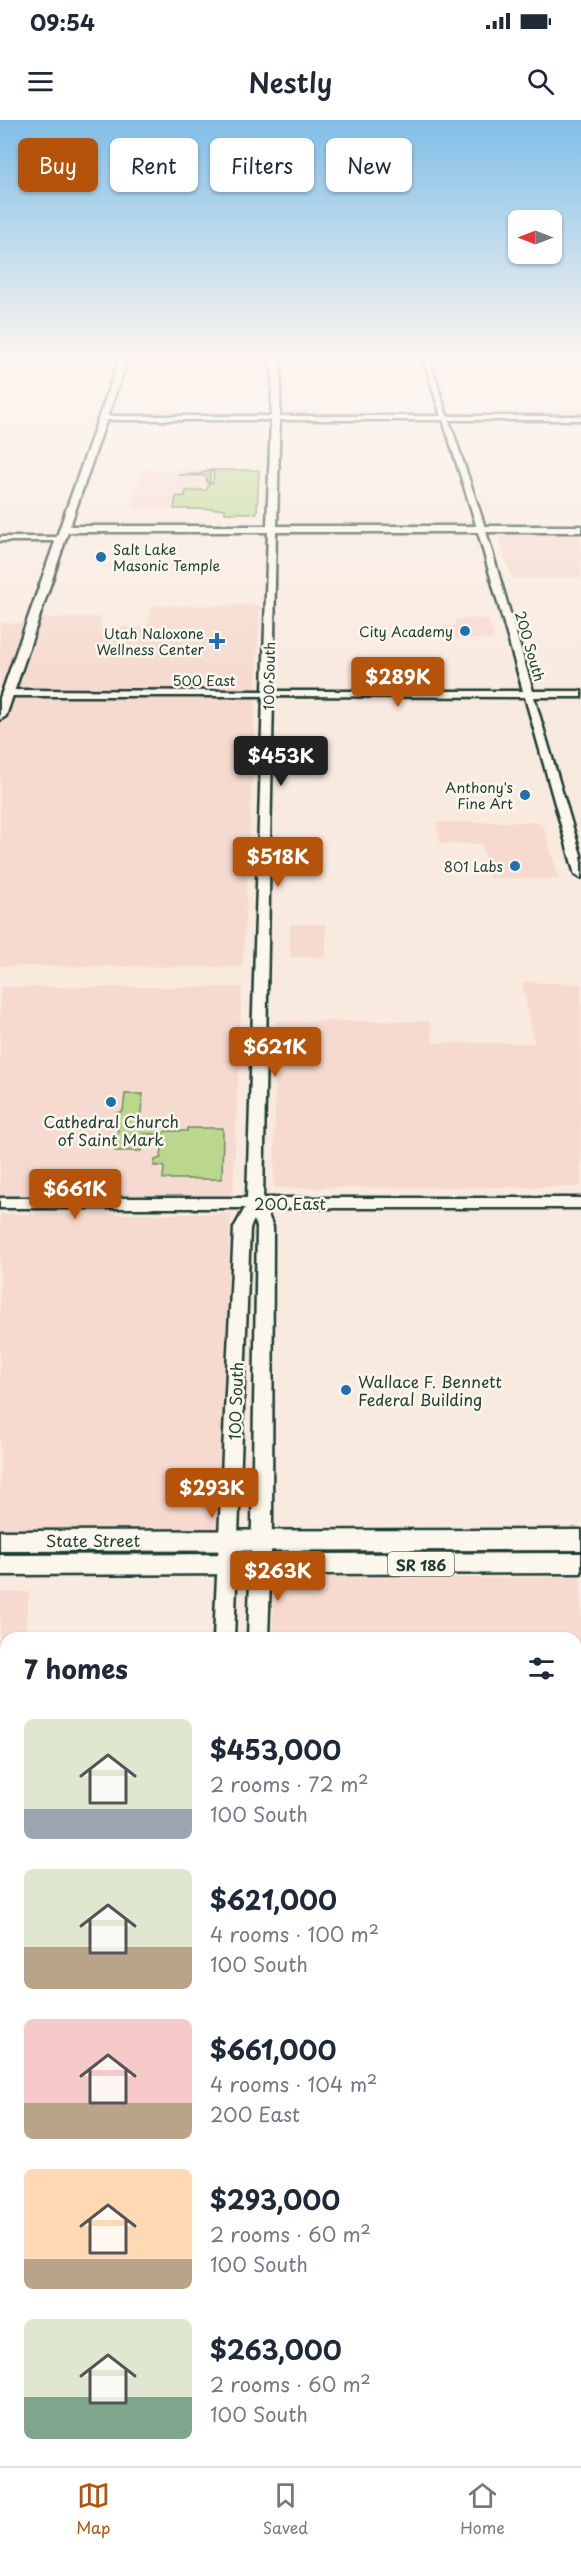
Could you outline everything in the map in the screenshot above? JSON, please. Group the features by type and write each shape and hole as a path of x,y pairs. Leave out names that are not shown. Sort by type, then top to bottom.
{"main road":[{"path":"0,716 85,466"},
{"name":"100 South","path":"272,527 274,466"},
{"path":"62,531 272,527 581,527"},
{"name":"State Street","path":"261,1552 581,1540"},
{"name":"State Street","path":"0,1541 228,1552 581,1563"},
{"name":"State Street","path":"0,1565 228,1552"}],"street":[{"name":"200 South","path":"462,466 581,875"},
{"name":"100 South","path":"258,1632 265,1227 255,1203 272,527"},
{"path":"0,539 62,531"},
{"name":"500 East","path":"7,693 581,694"},
{"name":"200 East","path":"0,1203 581,1203"},
{"name":"100 South","path":"224,1632 242,1228 255,1203"}],"shaded area":[{"path":"142,470 256,470 259,472 257,513 225,513 225,509 132,509"},
{"path":"497,533 581,533 581,578 512,578"},
{"path":"260,605 243,967 0,966 0,623 41,623 42,618 101,617 100,627 147,627 152,606"},
{"name":"City Academy","path":"455,619 488,619 494,639 441,639 438,626 456,626"},
{"path":"436,822 537,822 544,827 559,879 489,878 482,844 440,844"},
{"path":"290,924 326,924 326,957 290,957"},
{"path":"522,982 581,984 581,1187 274,1188 276,1021 430,1021 433,1043 534,1043"},
{"path":"0,987 242,987 233,1195 0,1196"},
{"path":"0,1214 231,1214 217,1529 0,1529"},
{"path":"302,1573 308,1578 431,1577 439,1573 449,1573 454,1578 581,1577 581,1632 272,1632 275,1581 284,1574"},
{"path":"0,1592 29,1592 25,1632 0,1632"}],"green space":[{"path":"211,470 259,470 257,513 225,513 225,509 174,509 176,497 185,496 186,491 207,490 208,484 213,483 214,472 210,471 210,482 207,482 206,476 177,475 200,474"},
{"path":"125,1094 143,1094 140,1120 146,1120 145,1126 160,1126 159,1134 143,1134 141,1151 115,1151 118,1127 115,1127 116,1113 123,1111"},
{"path":"187,1128 223,1128 222,1179 163,1179 164,1166 154,1166 155,1160 161,1158 163,1134 166,1131 187,1131"}],"place":[{"name":"Salt Lake Masonic Temple","path":"101,557"},
{"name":"City Academy","path":"465,631"},
{"name":"Utah Naloxone Wellness Center","path":"217,641"},
{"name":"Anthony's Fine Art","path":"525,795"},
{"name":"801 Labs","path":"515,866"},
{"name":"Cathedral Church of Saint Mark","path":"111,1102"},
{"name":"Wallace F. Bennett Federal Building","path":"346,1390"}]}
